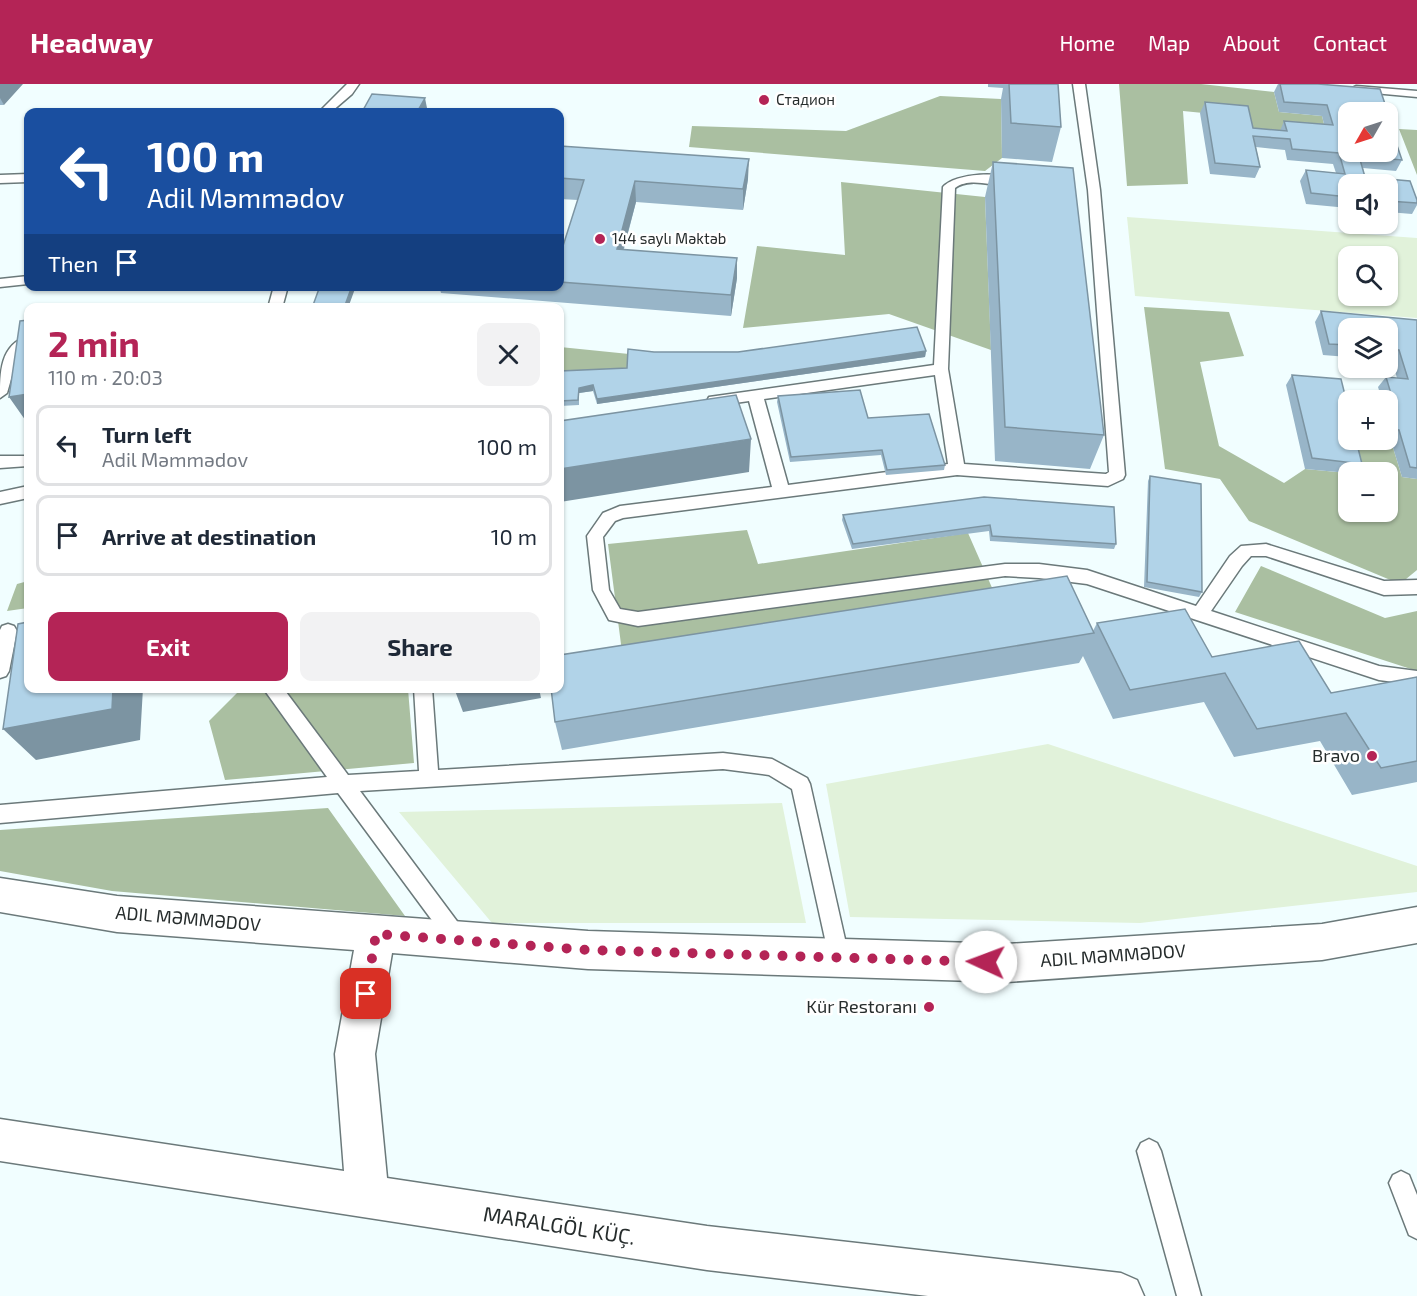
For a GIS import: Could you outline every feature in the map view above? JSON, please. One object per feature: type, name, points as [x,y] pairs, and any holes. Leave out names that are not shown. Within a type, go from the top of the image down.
[{"type":"street","name":"ADIL MƏMMƏDOV","points":[[0,895],[117,914],[588,950],[1007,963],[1322,942],[1417,925]]},
{"type":"street","points":[[367,1196],[355,1054],[376,934]]},
{"type":"street","name":"MARALGÖL KÜÇ.","points":[[0,1140],[707,1248],[1121,1296]]},
{"type":"lane","points":[[330,108],[348,92],[353,84]]},
{"type":"lane","points":[[1079,84],[1117,475],[1108,480],[957,469],[620,512],[609,518],[595,536],[602,590],[615,615],[638,619],[1005,570],[1039,571],[1087,577],[1201,612],[1379,673],[1417,678]]},
{"type":"lane","points":[[1347,88],[1417,94]]},
{"type":"lane","points":[[0,179],[24,178]]},
{"type":"lane","points":[[957,469],[941,369],[949,187],[955,181],[965,178],[1024,184]]},
{"type":"lane","points":[[0,283],[24,280]]},
{"type":"lane","points":[[0,393],[11,353],[24,343]]},
{"type":"lane","points":[[698,403],[941,369]]},
{"type":"lane","points":[[755,395],[782,493]]},
{"type":"lane","points":[[0,462],[24,461]]},
{"type":"lane","points":[[0,498],[24,493]]},
{"type":"lane","points":[[1201,612],[1236,561],[1247,550],[1266,550],[1384,588],[1417,587]]},
{"type":"lane","points":[[0,671],[4,631],[24,628]]},
{"type":"lane","points":[[276,693],[459,940]]},
{"type":"lane","points":[[423,693],[429,778]]},
{"type":"lane","points":[[0,814],[429,778],[723,762],[772,766],[800,784],[839,957]]},
{"type":"lane","points":[[1149,1151],[1189,1296]]},
{"type":"lane","points":[[1401,1183],[1417,1227]]},
{"type":"green space","points":[[1119,84],[1201,84],[1274,92],[1279,112],[1322,116],[1327,136],[1248,139],[1244,117],[1183,111],[1188,184],[1127,186]]},
{"type":"green space","points":[[940,96],[1001,99],[1002,158],[985,171],[689,147],[692,126],[846,131]]},
{"type":"green space","points":[[1399,129],[1417,130],[1417,175]]},
{"type":"green space","points":[[841,182],[985,197],[991,350],[889,314],[743,328],[757,246],[845,255]]},
{"type":"green space","points":[[1127,217],[1417,238],[1417,318],[1135,296]]},
{"type":"green space","points":[[1144,307],[1229,312],[1244,356],[1200,362],[1219,446],[1284,483],[1305,469],[1338,472],[1338,522],[1398,522],[1398,464],[1402,477],[1417,479],[1417,570],[1400,584],[1249,521],[1220,479],[1165,469]]},
{"type":"green space","points":[[564,347],[629,354],[628,373],[564,377]]},
{"type":"green space","points":[[1350,450],[1394,450],[1397,462],[1352,462]]},
{"type":"green space","points":[[747,530],[758,564],[968,533],[1004,615],[625,675],[608,544]]},
{"type":"green space","points":[[1261,566],[1385,618],[1417,611],[1417,671],[1235,612]]},
{"type":"green space","points":[[24,582],[24,609],[7,611],[17,584]]},
{"type":"green space","points":[[237,693],[408,693],[414,763],[225,780],[209,721]]},
{"type":"green space","points":[[1048,744],[1417,866],[1417,892],[1140,923],[850,917],[826,784]]},
{"type":"green space","points":[[782,803],[806,923],[492,923],[399,812]]},
{"type":"green space","points":[[328,808],[405,916],[112,891],[0,871],[0,830]]},
{"type":"building","points":[[1009,84],[1058,84],[1061,127],[1011,123]]},
{"type":"building","points":[[1280,84],[1318,84],[1380,89],[1384,102],[1338,102],[1338,153],[1292,149],[1290,139],[1253,136],[1260,167],[1215,163],[1205,102],[1248,106],[1253,128],[1287,131],[1284,121],[1333,125],[1327,105],[1284,102]]},
{"type":"building","points":[[372,94],[425,98],[419,108],[364,108]]},
{"type":"building","points":[[564,146],[749,159],[743,189],[635,181],[617,249],[737,258],[731,295],[564,282],[564,243],[584,180],[564,178]]},
{"type":"building","points":[[993,162],[1073,168],[1104,435],[1005,427]]},
{"type":"building","points":[[1342,162],[1361,162],[1364,174],[1345,174]]},
{"type":"building","points":[[1306,170],[1345,174],[1338,174],[1338,196],[1311,193]]},
{"type":"building","points":[[1398,180],[1410,181],[1417,203],[1398,202]]},
{"type":"building","points":[[318,291],[350,291],[346,303],[314,303]]},
{"type":"building","points":[[1321,311],[1396,318],[1338,318],[1338,344],[1329,344]]},
{"type":"building","points":[[1398,318],[1417,320],[1417,468],[1410,467],[1398,430],[1398,390],[1390,390],[1386,378],[1408,379],[1399,350]]},
{"type":"building","points":[[24,320],[24,395],[9,397],[20,321]]},
{"type":"building","points":[[917,327],[926,351],[597,399],[593,385],[579,388],[578,400],[564,401],[564,371],[627,368],[628,349],[654,352],[738,352]]},
{"type":"building","points":[[1292,375],[1341,379],[1344,390],[1338,390],[1338,450],[1358,450],[1362,462],[1312,458]]},
{"type":"building","points":[[860,390],[868,418],[929,414],[945,465],[887,470],[882,450],[791,457],[778,396]]},
{"type":"building","points":[[736,395],[751,439],[564,468],[564,420]]},
{"type":"building","points":[[1150,476],[1201,484],[1202,592],[1147,582]]},
{"type":"building","points":[[984,497],[1114,507],[1116,544],[992,536],[990,525],[853,544],[843,515]]},
{"type":"building","points":[[1067,576],[1094,633],[555,722],[552,693],[564,693],[564,654]]},
{"type":"building","points":[[1185,609],[1212,657],[1299,641],[1331,693],[1417,677],[1417,761],[1381,768],[1346,713],[1257,729],[1225,673],[1130,690],[1097,623]]},
{"type":"building","points":[[24,623],[24,693],[113,693],[112,709],[3,729],[18,624]]},
{"type":"place","name":"Стадион","points":[[764,100]]},
{"type":"place","name":"144 saylı Məktəb","points":[[600,239]]},
{"type":"place","name":"Bravo","points":[[1372,756]]},
{"type":"place","name":"Kür Restoranı","points":[[929,1007]]},
{"type":"route","points":[[366,994],[376,934],[588,950],[986,962]]}]
